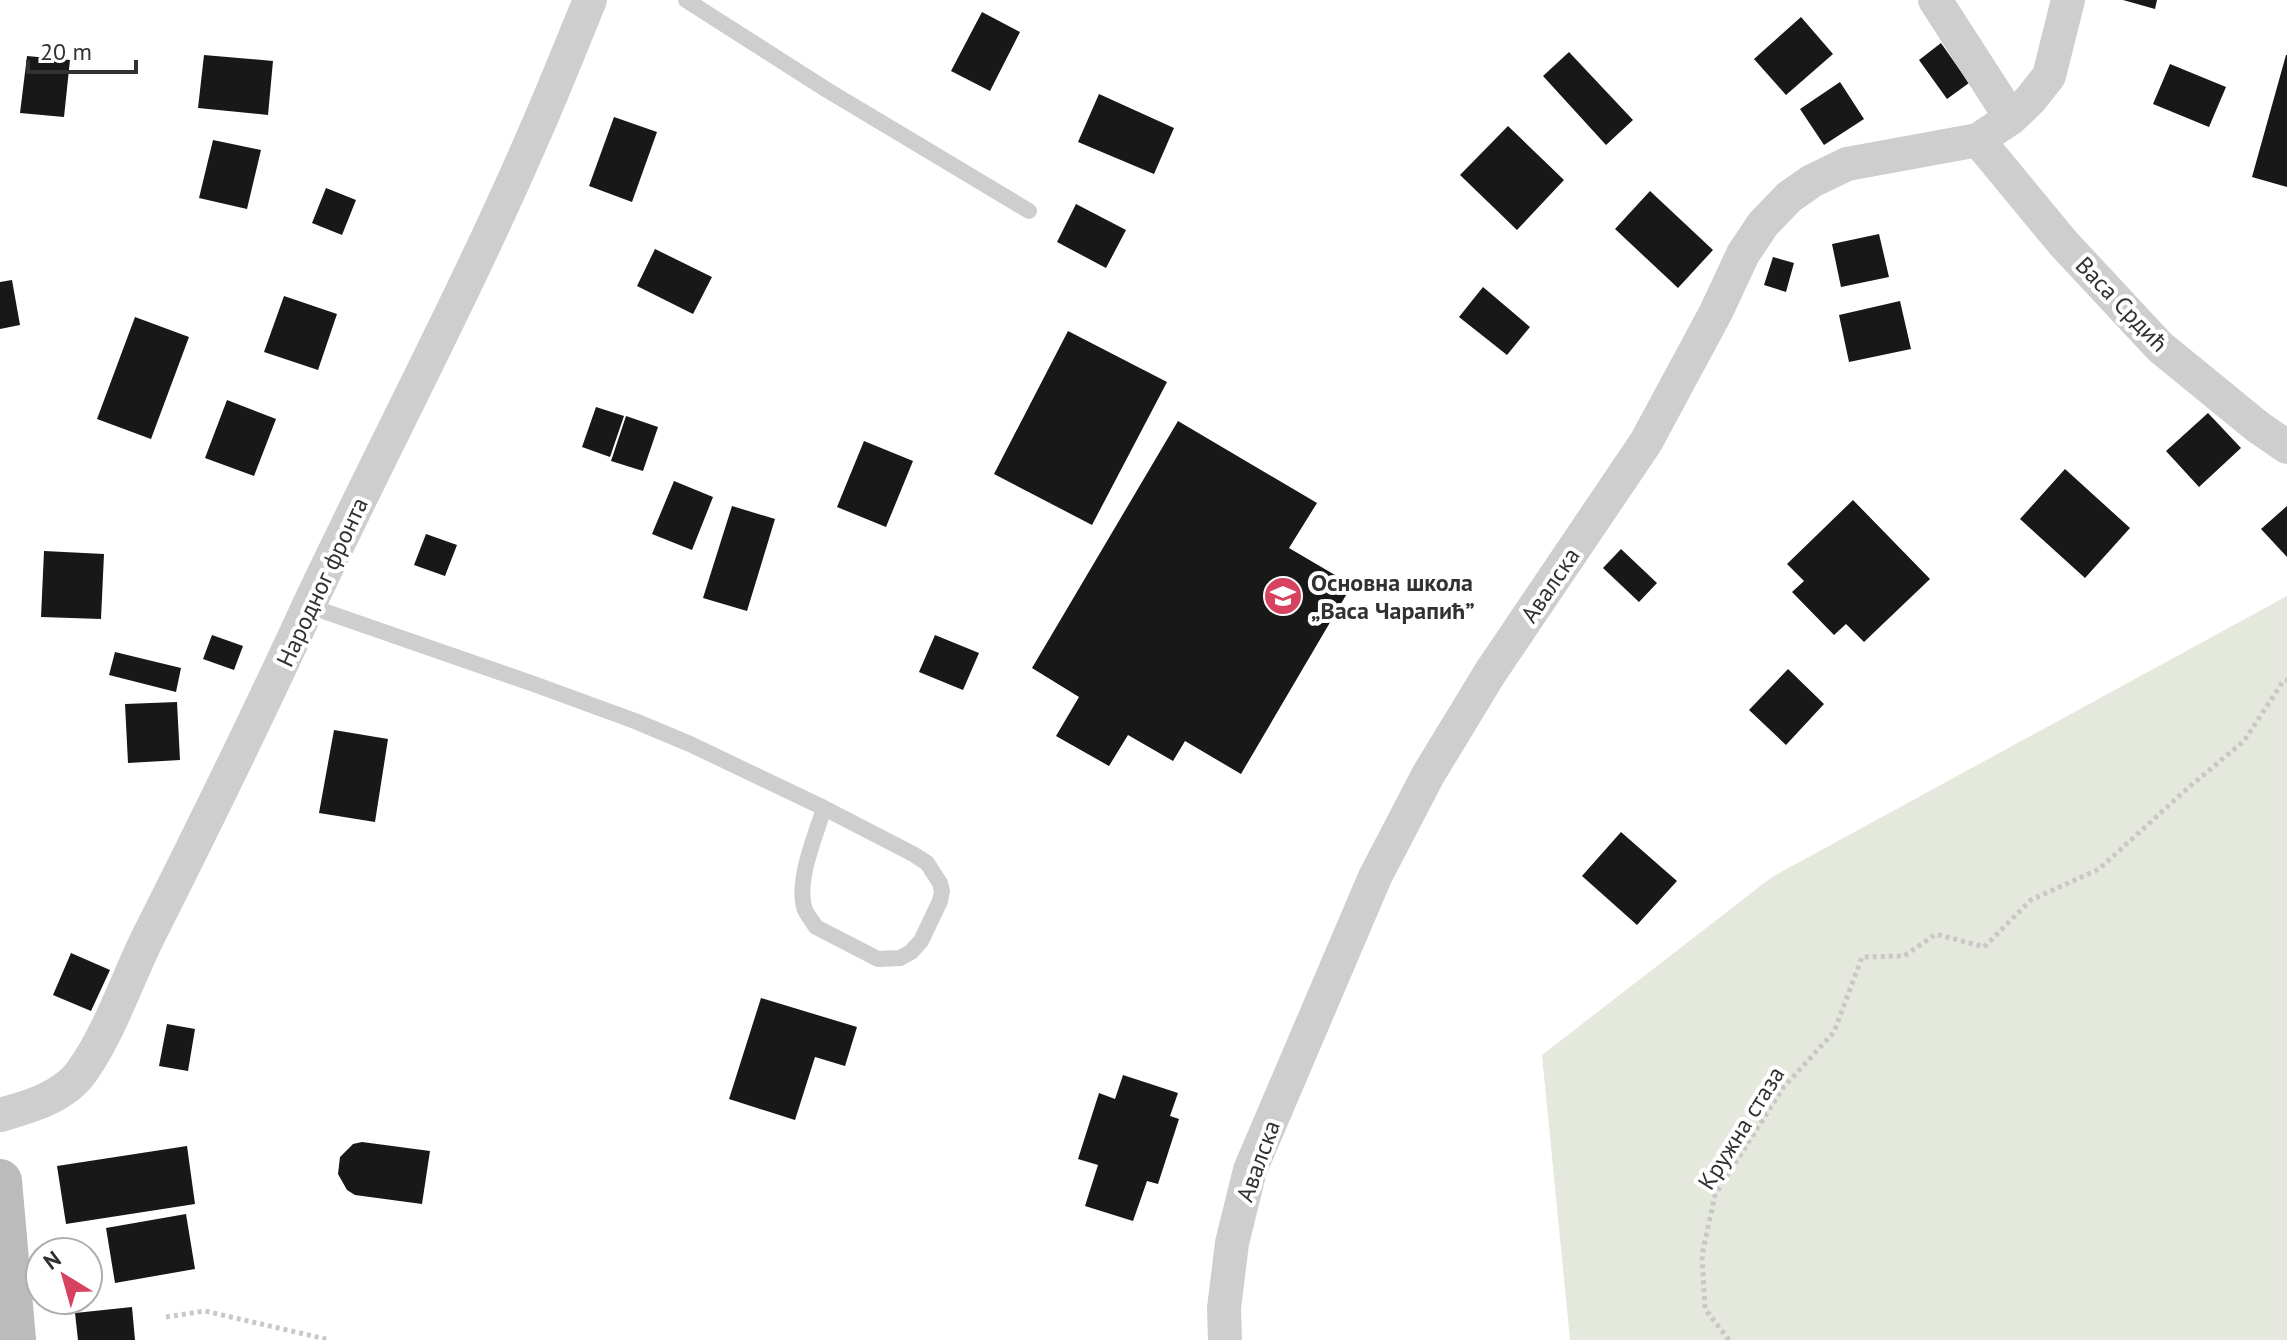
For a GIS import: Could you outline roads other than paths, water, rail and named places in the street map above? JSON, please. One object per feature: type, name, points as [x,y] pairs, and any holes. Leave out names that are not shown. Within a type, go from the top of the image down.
[{"type":"main road","points":[[0,1181],[14,1340]]},
{"type":"street","name":"Народног фронта","points":[[0,1115],[33,1106],[73,1082],[83,1070],[112,1017],[508,192],[590,0]]},
{"type":"street","points":[[1935,0],[2011,118]]},
{"type":"street","name":"Авалска","points":[[1225,1340],[1224,1308],[1232,1243],[1250,1170],[1375,877],[1428,775],[1490,673],[1646,442],[1716,312],[1743,254],[1763,224],[1789,197],[1812,181],[1847,164],[1978,140],[2011,118],[2049,76],[2068,0]]},
{"type":"street","name":"Васа Срдић","points":[[1978,140],[2064,244],[2160,347],[2287,447]]},
{"type":"lane","points":[[686,0],[827,90],[1029,211]]},
{"type":"lane","points":[[309,606],[635,721],[824,808],[913,854],[927,863],[942,891],[921,941],[911,952],[900,958],[878,959],[816,927],[809,917],[803,899],[803,882],[824,808]]},
{"type":"place","name":"Основна школа „Васа Чарапић”","points":[[1283,596]]}]
